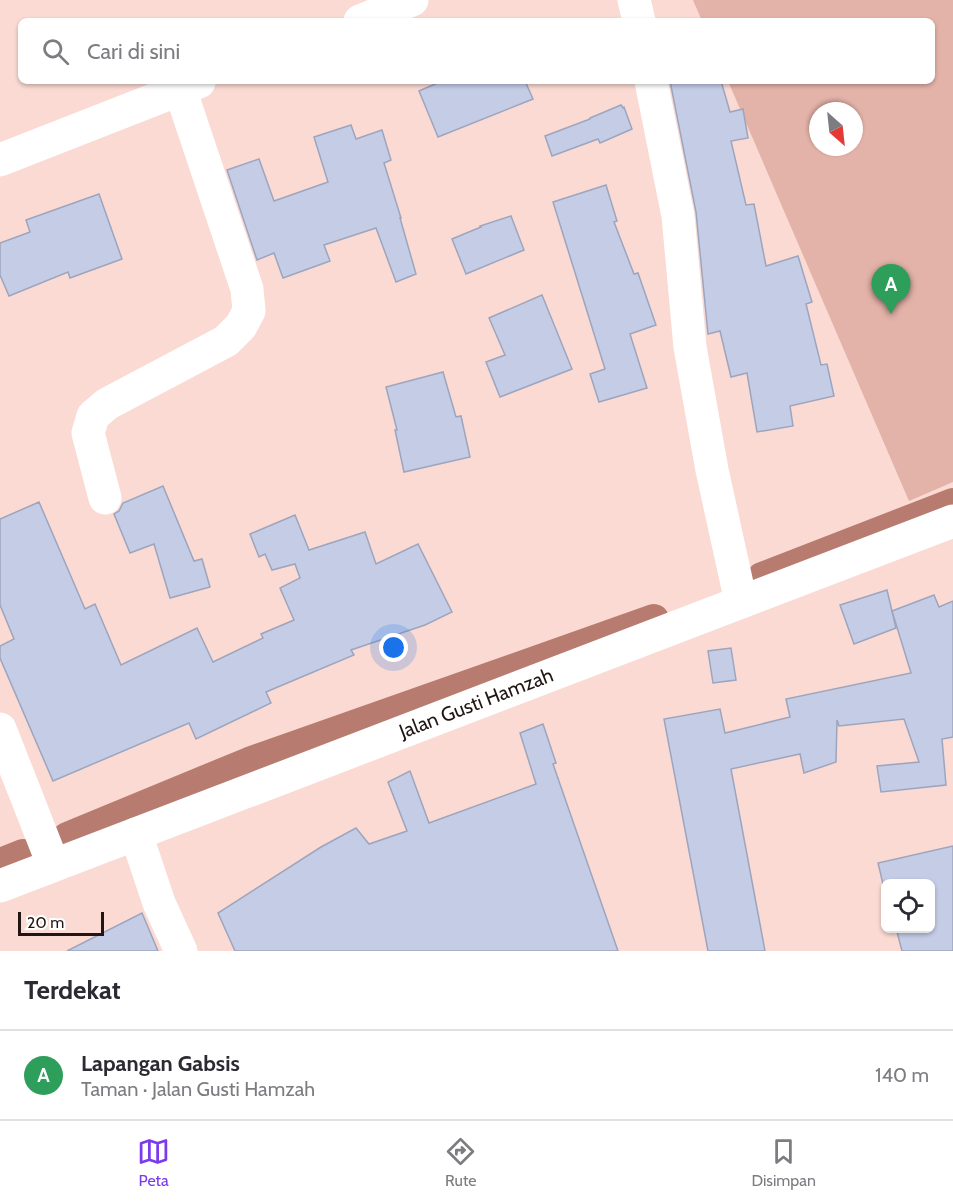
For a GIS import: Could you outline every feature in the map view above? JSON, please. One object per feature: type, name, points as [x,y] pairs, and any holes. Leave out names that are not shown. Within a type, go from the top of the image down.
[{"type":"street","points":[[351,0],[358,18]]},
{"type":"street","points":[[367,18],[412,0]]},
{"type":"street","points":[[634,0],[638,18]]},
{"type":"street","points":[[652,84],[678,216],[690,347],[712,470],[741,602]]},
{"type":"street","points":[[0,160],[190,85],[247,289],[249,311],[241,326],[226,341],[107,404],[93,416],[87,433],[105,498]]},
{"type":"street","name":"Jalan Gusti Hamzah","points":[[0,885],[953,521]]},
{"type":"street","points":[[0,729],[52,864]]},
{"type":"street","points":[[136,834],[159,903],[181,951]]},
{"type":"shaded area","points":[[693,0],[953,0],[953,482],[909,501],[729,84],[935,84],[935,18],[701,18]]},
{"type":"building","points":[[435,84],[526,84],[533,99],[438,137],[419,91]]},
{"type":"building","points":[[671,84],[722,84],[730,112],[743,109],[748,138],[731,141],[746,205],[754,204],[766,266],[798,256],[812,302],[806,304],[821,365],[827,364],[834,396],[790,406],[793,426],[757,432],[747,373],[731,377],[720,331],[708,334],[696,212]]},
{"type":"building","points":[[621,105],[624,107],[632,129],[600,143],[598,139],[552,156],[545,136]]},
{"type":"building","points":[[351,125],[356,139],[382,130],[391,160],[384,163],[416,274],[396,282],[376,228],[324,245],[330,261],[283,278],[274,253],[257,260],[227,170],[259,159],[274,201],[328,182],[314,137]]},
{"type":"building","points":[[606,185],[617,221],[614,222],[634,274],[638,273],[656,325],[630,334],[647,388],[599,402],[590,374],[605,369],[553,202]]},
{"type":"building","points":[[99,194],[122,259],[70,278],[68,272],[9,296],[0,275],[0,243],[30,232],[26,220]]},
{"type":"building","points":[[511,216],[524,250],[466,274],[452,239],[480,226]]},
{"type":"building","points":[[542,295],[572,369],[500,397],[486,362],[505,355],[489,318]]},
{"type":"building","points":[[443,372],[456,417],[461,416],[470,457],[404,472],[395,430],[397,430],[386,387]]},
{"type":"building","points":[[163,486],[194,561],[202,559],[210,587],[170,598],[154,544],[130,553],[114,514],[119,511],[123,503]]},
{"type":"building","points":[[39,502],[85,609],[95,604],[121,665],[197,628],[213,662],[263,638],[261,634],[294,620],[280,588],[300,578],[295,564],[272,570],[265,554],[259,557],[250,534],[295,515],[309,550],[365,532],[376,564],[418,544],[452,612],[425,625],[351,650],[354,655],[266,692],[271,703],[196,739],[189,723],[53,781],[0,658],[0,646],[14,639],[0,605],[0,519]]},
{"type":"building","points":[[887,590],[896,628],[854,644],[840,605]]},
{"type":"building","points":[[934,595],[939,607],[953,601],[953,737],[942,739],[946,785],[881,792],[877,766],[919,762],[904,719],[839,726],[837,720],[836,762],[804,773],[800,754],[731,769],[765,951],[708,951],[664,719],[720,709],[725,733],[790,717],[786,699],[911,673],[892,611]]},
{"type":"building","points":[[731,648],[736,680],[713,683],[708,651]]},
{"type":"building","points":[[543,724],[556,763],[553,764],[618,951],[235,951],[218,913],[321,847],[356,828],[369,844],[407,831],[388,782],[410,771],[429,823],[536,784],[520,733]]},
{"type":"building","points":[[953,846],[953,951],[902,951],[897,933],[935,933],[935,879],[882,879],[878,863]]},
{"type":"building","points":[[142,913],[158,951],[67,951]]},
{"type":"waterway","points":[[762,577],[953,503]]},
{"type":"waterway","points":[[67,837],[249,762],[654,619]]},
{"type":"waterway","points":[[0,863],[23,854]]},
{"type":"place","name":"Lapangan Gabsis","points":[[891,314]]}]
